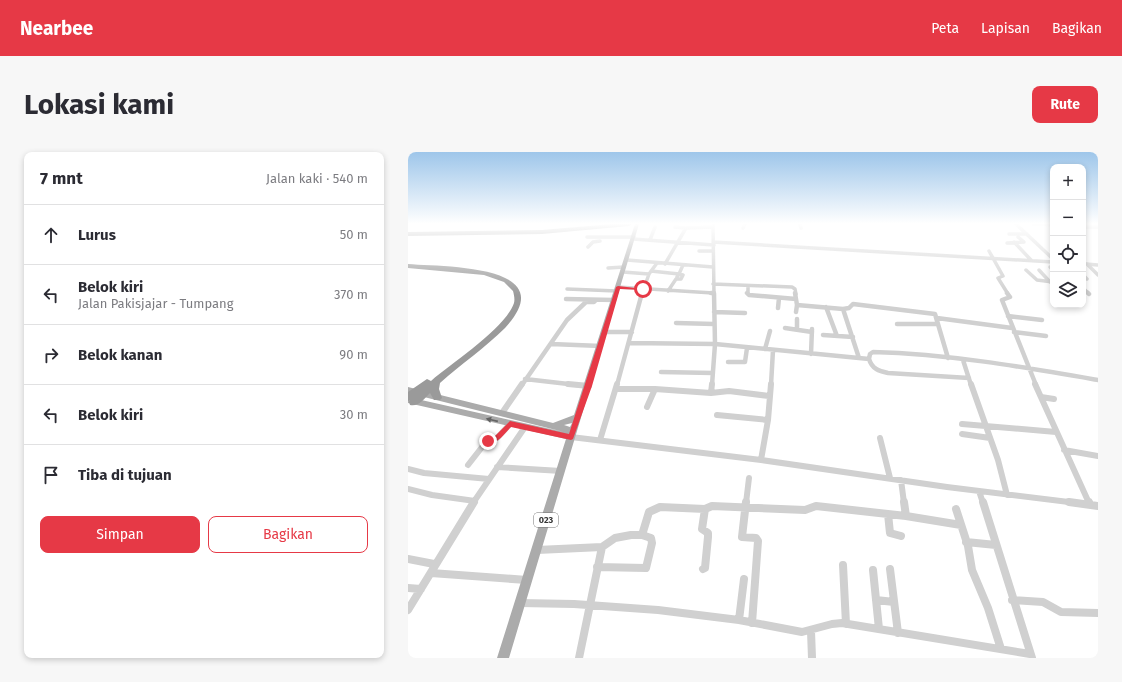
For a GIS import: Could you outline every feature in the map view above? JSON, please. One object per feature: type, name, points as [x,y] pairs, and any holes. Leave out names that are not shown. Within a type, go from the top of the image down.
[{"type":"highway","points":[[408,266],[465,271],[496,276],[513,285],[519,295],[517,308],[509,320],[412,395]]},
{"type":"highway","points":[[408,270],[490,278],[504,283],[510,288],[514,296],[514,302],[503,319],[432,381],[412,395]]},
{"type":"highway","points":[[432,381],[437,398]]},
{"type":"main road","name":"023","points":[[503,658],[630,248]]},
{"type":"main road","points":[[412,395],[437,398],[502,413],[553,427],[572,434]]},
{"type":"main road","points":[[412,395],[510,424],[572,434]]},
{"type":"main road","points":[[553,427],[578,417]]},
{"type":"street","points":[[665,264],[675,248]]},
{"type":"street","points":[[711,392],[715,344],[713,248]]},
{"type":"street","points":[[786,248],[1050,262]]},
{"type":"street","points":[[1019,248],[1031,260]]},
{"type":"street","points":[[1042,248],[1050,256]]},
{"type":"street","points":[[699,251],[713,251]]},
{"type":"street","points":[[989,251],[1003,276],[998,278],[1010,297],[1002,300],[1028,369],[1090,505]]},
{"type":"street","points":[[600,440],[616,389],[643,289],[650,273],[657,263]]},
{"type":"street","points":[[608,268],[657,263],[713,266]]},
{"type":"street","points":[[1086,264],[1098,265]]},
{"type":"street","points":[[679,274],[683,265]]},
{"type":"street","points":[[1086,265],[1098,275]]},
{"type":"street","points":[[625,267],[650,273],[683,274],[681,279],[676,279],[668,291]]},
{"type":"street","points":[[1026,270],[1037,280],[1050,283]]},
{"type":"street","points":[[1039,270],[1050,281]]},
{"type":"street","points":[[1042,285],[1050,283]]},
{"type":"street","points":[[713,284],[792,287],[795,289],[797,305],[796,312]]},
{"type":"street","points":[[748,286],[747,293],[749,295],[796,299]]},
{"type":"street","points":[[567,289],[643,289],[714,294]]},
{"type":"street","points":[[1086,291],[1089,294]]},
{"type":"street","points":[[778,308],[779,298]]},
{"type":"street","points":[[566,299],[614,300]]},
{"type":"street","points":[[502,413],[573,314],[586,302],[594,302],[596,300]]},
{"type":"street","points":[[797,305],[843,309],[849,308],[853,304],[868,307],[930,312],[935,314],[937,318],[948,358]]},
{"type":"street","points":[[826,307],[837,336]]},
{"type":"street","points":[[843,309],[854,337],[859,358]]},
{"type":"street","points":[[714,312],[745,314]]},
{"type":"street","points":[[1008,316],[1042,320]]},
{"type":"street","points":[[937,318],[1046,336]]},
{"type":"street","points":[[796,329],[797,319]]},
{"type":"street","points":[[676,323],[714,324]]},
{"type":"street","points":[[897,324],[938,324]]},
{"type":"street","points":[[785,328],[812,330],[811,354]]},
{"type":"street","points":[[765,349],[770,331]]},
{"type":"street","points":[[605,332],[632,332]]},
{"type":"street","points":[[823,335],[854,337]]},
{"type":"street","points":[[629,343],[715,344],[869,359]]},
{"type":"street","points":[[551,344],[601,346]]},
{"type":"street","points":[[728,362],[745,362],[747,348]]},
{"type":"street","points":[[761,460],[768,420],[773,350]]},
{"type":"street","points":[[969,378],[888,373],[878,371],[873,367],[869,359],[870,354],[873,352],[948,358],[1098,380]]},
{"type":"street","points":[[963,360],[990,438],[1007,495]]},
{"type":"street","points":[[661,372],[713,374]]},
{"type":"street","points":[[525,379],[588,386]]},
{"type":"street","points":[[616,389],[655,389],[711,392],[733,391],[769,396]]},
{"type":"street","points":[[647,407],[655,389]]},
{"type":"street","points":[[1041,397],[1054,399]]},
{"type":"street","points":[[716,415],[768,420]]},
{"type":"street","points":[[468,465],[486,442],[497,438],[510,424]]},
{"type":"street","points":[[962,424],[1056,432]]},
{"type":"street","points":[[408,610],[431,573],[434,564],[489,479],[525,427]]},
{"type":"street","points":[[572,434],[600,440],[761,460],[1007,495],[1098,506]]},
{"type":"street","points":[[962,434],[990,438]]},
{"type":"street","points":[[880,438],[890,478]]},
{"type":"street","points":[[1064,450],[1098,456]]},
{"type":"street","points":[[497,467],[561,471]]},
{"type":"street","points":[[408,469],[424,473],[489,479]]},
{"type":"street","points":[[749,478],[746,508],[743,515],[742,537],[756,538],[758,541],[752,623]]},
{"type":"street","points":[[901,480],[906,516]]},
{"type":"street","points":[[408,489],[448,498],[475,501]]},
{"type":"street","points":[[979,491],[1012,600],[1031,656]]},
{"type":"street","points":[[642,535],[649,512],[660,507],[705,509],[712,506],[805,510],[816,506],[906,516],[961,525]]},
{"type":"street","points":[[703,570],[705,568],[708,537],[708,534],[702,529],[705,509]]},
{"type":"street","points":[[956,509],[974,575],[988,608],[1001,649]]},
{"type":"street","points":[[888,514],[890,533],[900,536]]},
{"type":"street","points":[[536,550],[602,546],[615,538],[642,535],[649,536],[652,540],[646,568],[597,567]]},
{"type":"street","points":[[966,542],[996,545]]},
{"type":"street","points":[[579,658],[602,546]]},
{"type":"street","points":[[589,605],[602,546]]},
{"type":"street","points":[[408,559],[434,564]]},
{"type":"street","points":[[843,565],[846,624]]},
{"type":"street","points":[[890,569],[898,633]]},
{"type":"street","points":[[873,570],[879,629]]},
{"type":"street","points":[[431,573],[528,580]]},
{"type":"street","points":[[739,620],[744,579]]},
{"type":"street","points":[[408,588],[421,589]]},
{"type":"street","points":[[876,600],[894,602]]},
{"type":"street","points":[[1012,600],[1043,602],[1061,612],[1098,613]]},
{"type":"street","points":[[520,603],[589,605],[664,611],[739,620],[802,632],[811,631],[832,624],[846,624],[1001,649],[1031,656]]},
{"type":"street","points":[[811,631],[812,658]]},
{"type":"route","points":[[488,441],[497,438],[510,424],[571,437],[577,422],[618,287],[643,289]]}]
